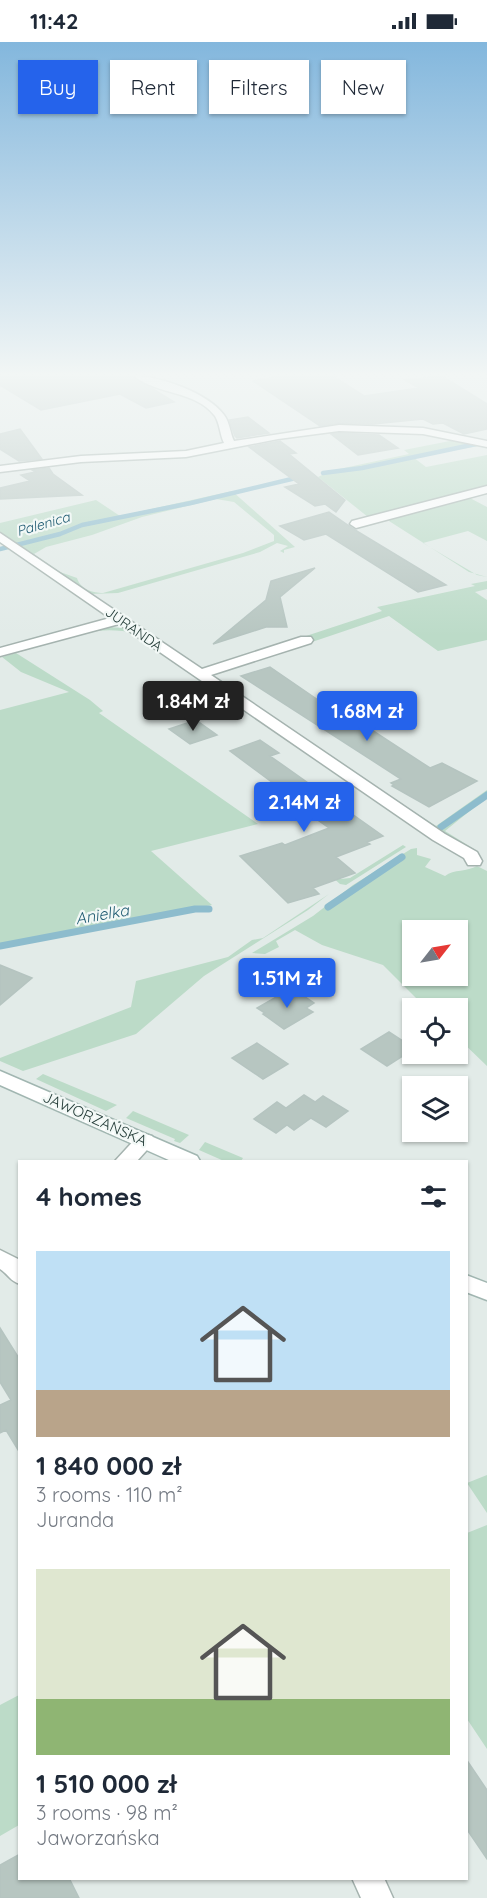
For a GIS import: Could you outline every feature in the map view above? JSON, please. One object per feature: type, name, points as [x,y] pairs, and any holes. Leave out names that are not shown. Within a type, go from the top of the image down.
[{"type":"street","points":[[0,469],[56,463]]},
{"type":"street","points":[[356,524],[487,489]]},
{"type":"street","name":"JURANDA","points":[[9,543],[439,837],[471,855],[474,861]]},
{"type":"street","points":[[0,652],[120,620]]},
{"type":"street","points":[[199,674],[306,640]]},
{"type":"street","name":"JAWORZAŃSKA","points":[[0,1077],[188,1160]]},
{"type":"street","points":[[126,1160],[145,1141]]},
{"type":"street","points":[[468,1284],[487,1292]]},
{"type":"street","points":[[368,1880],[378,1898]]},
{"type":"green space","points":[[369,463],[420,463],[426,467],[448,463],[487,463],[487,487],[368,517],[318,477],[330,471]]},
{"type":"green space","points":[[232,491],[295,547],[284,550],[284,553],[280,551],[288,546],[277,543],[260,552],[118,593],[89,594],[0,534],[0,523],[96,500],[120,516]],"holes":[[[216,499],[234,502],[274,535],[274,541],[243,553],[103,593],[87,590],[77,578],[60,572],[34,554],[46,547],[92,535],[142,517]]]},
{"type":"green space","points":[[468,497],[487,507],[487,541],[468,531],[423,543],[389,521],[390,518]]},
{"type":"green space","points":[[430,547],[475,574],[469,572]]},
{"type":"green space","points":[[487,581],[487,589],[475,592],[487,600],[487,640],[438,651],[389,616],[312,642],[303,637],[382,611],[377,607],[475,586],[471,584]]},
{"type":"green space","points":[[107,627],[124,628],[135,634],[122,631],[91,631]]},
{"type":"green space","points":[[91,631],[16,653],[59,638]]},
{"type":"green space","points":[[16,653],[90,700],[103,711],[99,713],[258,824],[151,851],[212,905],[0,944],[0,710],[69,692],[21,672],[2,657]]},
{"type":"green space","points":[[487,790],[487,797],[445,831],[474,849],[442,833],[396,800],[436,826]]},
{"type":"green space","points":[[403,845],[406,847],[346,885],[340,884],[320,866],[341,879],[350,878]]},
{"type":"green space","points":[[417,848],[417,855],[431,859],[425,867],[445,876],[477,866],[487,871],[487,1066],[468,1048],[468,998],[416,998],[404,986],[468,986],[468,920],[402,920],[402,984],[383,965],[322,945],[295,930],[276,941],[279,947],[265,954],[252,953],[313,916],[353,885],[411,849]]},
{"type":"green space","points":[[329,894],[308,910],[204,976],[136,1034],[23,1071],[0,1061],[0,1058],[131,1007],[136,981],[228,957],[252,940],[263,938]]},
{"type":"green space","points":[[43,1074],[117,1105],[106,1111],[36,1079]]},
{"type":"green space","points":[[133,1111],[189,1135],[180,1143],[174,1141],[175,1139],[126,1118]]},
{"type":"green space","points":[[205,1142],[243,1158],[242,1160],[222,1160],[199,1150]]},
{"type":"green space","points":[[487,1475],[487,1513],[468,1484]]},
{"type":"green space","points":[[487,1525],[487,1749],[468,1720],[468,1533]]},
{"type":"green space","points":[[18,1696],[18,1826],[0,1836],[0,1705]]},
{"type":"building","points":[[270,463],[299,463],[345,500],[336,512],[325,504],[315,506],[285,487],[299,484]]},
{"type":"building","points":[[49,468],[53,474],[82,495],[0,499],[0,488],[30,481],[21,475],[35,472],[32,470]]},
{"type":"building","points":[[329,512],[446,585],[418,592],[326,534],[304,540],[280,526]]},
{"type":"building","points":[[315,568],[280,597],[287,627],[266,627],[213,644],[266,600],[271,581]]},
{"type":"building","points":[[270,667],[356,726],[352,717],[430,768],[442,763],[477,781],[429,807],[392,786],[394,785],[391,783],[401,779],[241,676]]},
{"type":"building","points":[[196,720],[217,735],[190,744],[169,729]]},
{"type":"building","points":[[260,740],[279,753],[270,756],[383,836],[367,842],[370,844],[336,857],[355,873],[313,888],[319,894],[288,903],[240,856],[282,843],[285,845],[329,828],[272,788],[277,786],[230,751]]},
{"type":"building","points":[[0,965],[32,978],[0,1005]]},
{"type":"building","points":[[298,992],[314,1003],[306,1008],[313,1012],[284,1029],[257,1008],[283,993],[290,997]]},
{"type":"building","points":[[389,1032],[402,1040],[402,1056],[387,1066],[361,1049]]},
{"type":"building","points":[[257,1043],[288,1064],[263,1079],[232,1058]]},
{"type":"building","points":[[304,1095],[315,1102],[323,1096],[348,1111],[326,1127],[311,1118],[294,1130],[287,1125],[276,1133],[254,1119],[277,1102],[286,1108]]},
{"type":"building","points":[[0,1328],[18,1357],[18,1450],[6,1430],[0,1433],[0,1405],[11,1400],[0,1382]]},
{"type":"building","points":[[468,1762],[487,1790],[487,1859],[468,1831]]},
{"type":"building","points":[[18,1855],[18,1880],[70,1880],[79,1898],[0,1898],[0,1865]]},
{"type":"waterway","name":"Palenica","points":[[323,473],[388,463]]},
{"type":"waterway","name":"Palenica","points":[[0,549],[60,534],[82,525],[191,503],[300,477]]},
{"type":"waterway","name":"Anielka","points":[[441,827],[487,795]]},
{"type":"waterway","name":"Anielka","points":[[328,907],[402,857]]},
{"type":"waterway","name":"Anielka","points":[[0,946],[195,909],[209,909]]}]
